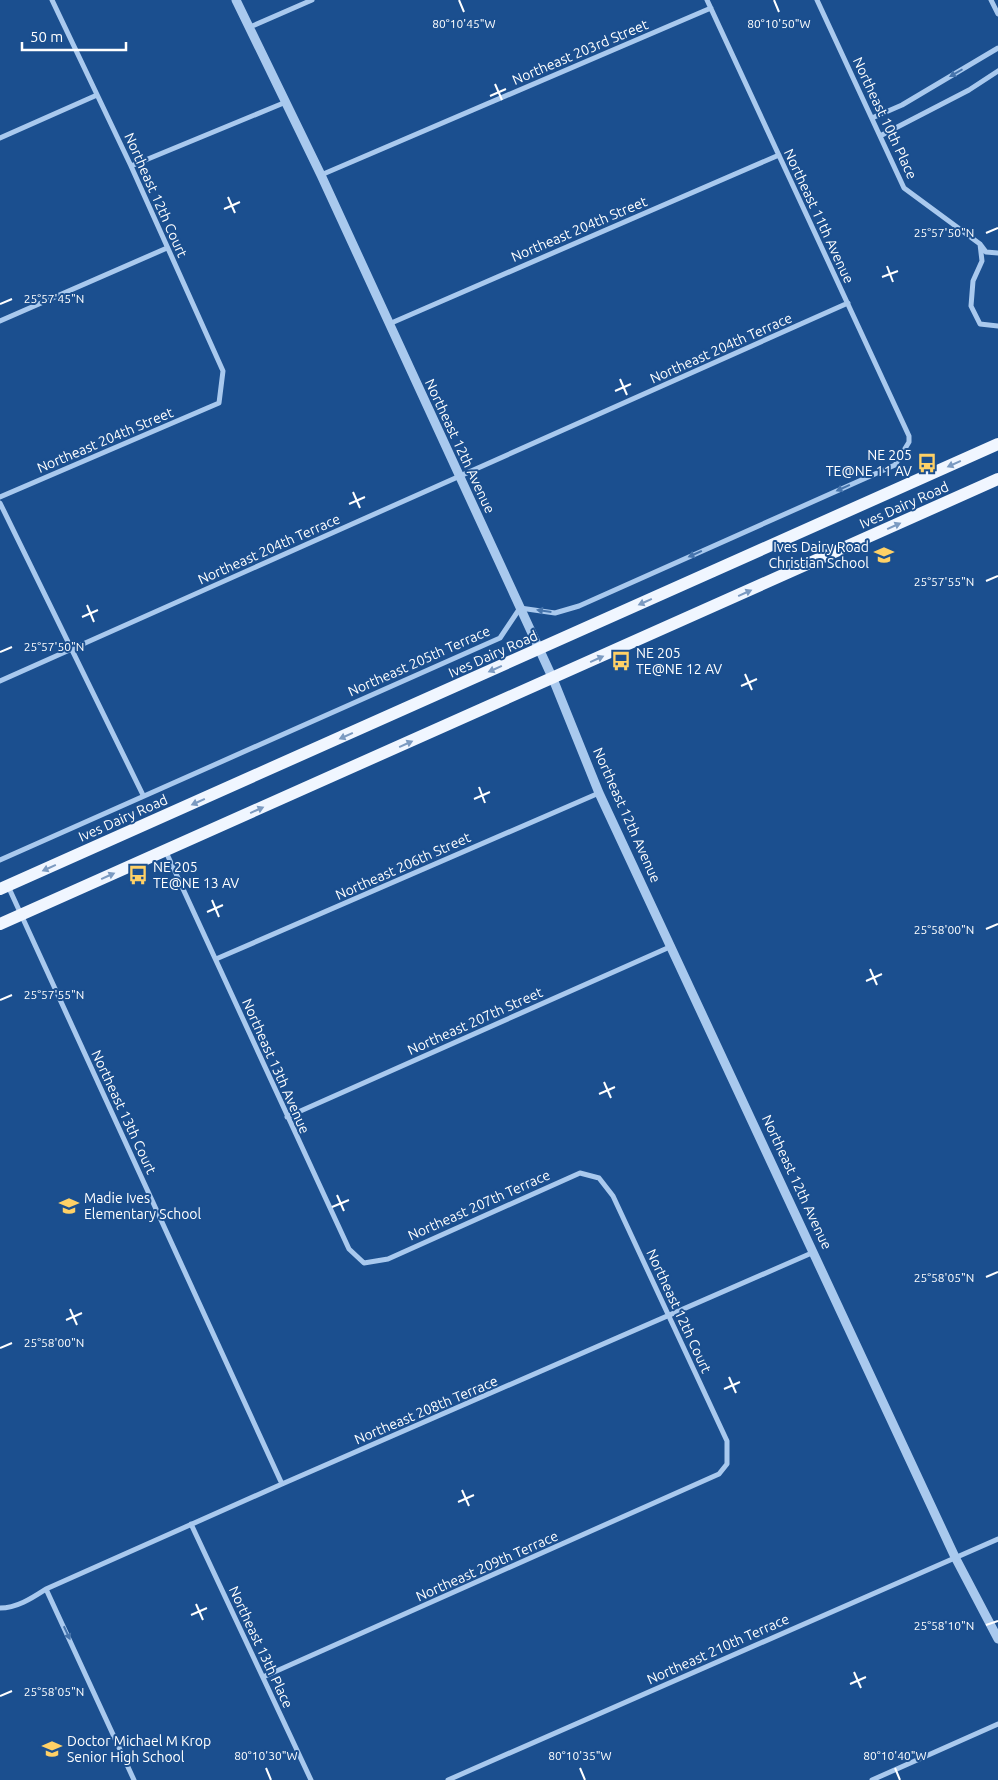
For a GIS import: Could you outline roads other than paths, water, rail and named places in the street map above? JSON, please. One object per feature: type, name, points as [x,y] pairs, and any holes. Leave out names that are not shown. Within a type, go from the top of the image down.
[{"type":"main road","name":"Ives Dairy Road","points":[[4,888],[998,444]]},
{"type":"main road","name":"Ives Dairy Road","points":[[0,924],[998,480]]},
{"type":"street","name":"Northeast 12th Court","points":[[52,0],[131,166],[223,371],[219,404]]},
{"type":"street","name":"Northeast 12th Avenue","points":[[236,0],[321,175],[460,476],[553,679],[599,792],[815,1252],[955,1557],[998,1639]]},
{"type":"street","points":[[250,27],[312,0]]},
{"type":"street","name":"Northeast 11th Avenue","points":[[520,608],[555,613],[579,606],[895,465],[909,442],[910,436],[707,0]]},
{"type":"street","name":"Northeast 10th Place","points":[[817,0],[904,188],[980,244],[986,252],[998,253]]},
{"type":"street","points":[[992,0],[998,14]]},
{"type":"street","name":"Northeast 203rd Street","points":[[321,175],[711,8]]},
{"type":"street","points":[[872,118],[902,105],[998,48]]},
{"type":"street","points":[[880,136],[969,90],[998,71]]},
{"type":"street","points":[[0,138],[97,95]]},
{"type":"street","points":[[131,166],[286,102]]},
{"type":"street","name":"Northeast 204th Street","points":[[389,324],[779,155]]},
{"type":"street","points":[[980,244],[982,261],[973,281],[971,306],[980,324],[998,326]]},
{"type":"street","points":[[0,321],[167,248]]},
{"type":"street","name":"Northeast 204th Terrace","points":[[0,681],[848,304]]},
{"type":"street","name":"Northeast 204th Street","points":[[0,497],[219,404]]},
{"type":"street","points":[[0,503],[143,795]]},
{"type":"street","name":"Northeast 205th Terrace","points":[[0,860],[500,638],[520,608]]},
{"type":"street","name":"Northeast 206th Street","points":[[216,959],[599,792]]},
{"type":"street","name":"Northeast 13th Avenue","points":[[165,850],[349,1249],[364,1263],[388,1259]]},
{"type":"street","name":"Northeast 13th Court","points":[[4,888],[22,915],[282,1484]]},
{"type":"street","name":"Northeast 207th Street","points":[[287,1117],[672,946]]},
{"type":"street","name":"Northeast 12th Court","points":[[580,1173],[599,1178],[614,1196],[727,1441],[727,1464],[719,1474]]},
{"type":"street","name":"Northeast 207th Terrace","points":[[388,1259],[580,1173]]},
{"type":"street","name":"Northeast 208th Terrace","points":[[0,1608],[8,1608],[31,1599],[46,1589],[191,1524],[815,1252]]},
{"type":"street","name":"Northeast 209th Terrace","points":[[262,1677],[719,1474]]},
{"type":"street","name":"Northeast 13th Place","points":[[191,1524],[311,1780]]},
{"type":"street","name":"Northeast 210th Terrace","points":[[448,1780],[998,1539]]},
{"type":"street","points":[[46,1589],[134,1780]]},
{"type":"street","points":[[872,1780],[998,1724]]},
{"type":"place","name":"NE 205 TE@NE 11 AV","points":[[927,463]]},
{"type":"place","name":"Ives Dairy Road Christian School","points":[[884,555]]},
{"type":"place","name":"NE 205 TE@NE 12 AV","points":[[621,661]]},
{"type":"place","name":"NE 205 TE@NE 13 AV","points":[[138,875]]},
{"type":"place","name":"Madie Ives Elementary School","points":[[69,1206]]},
{"type":"place","name":"Doctor Michael M Krop Senior High School","points":[[52,1749]]}]
